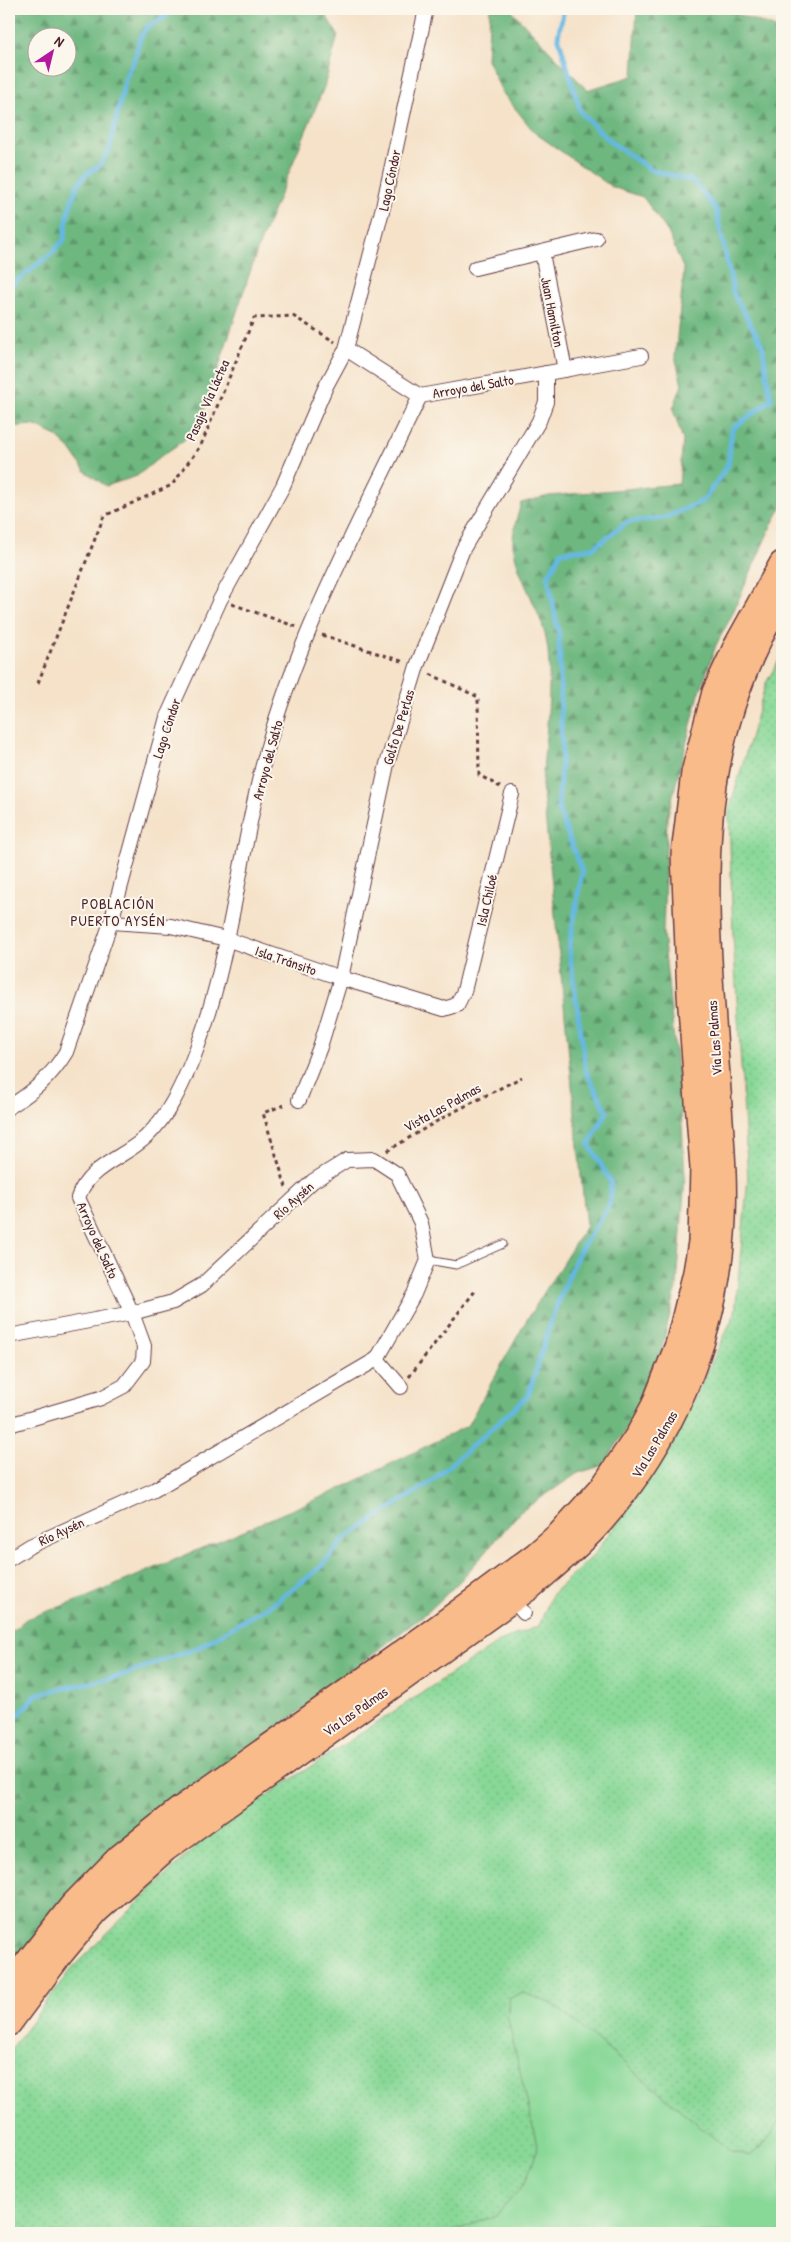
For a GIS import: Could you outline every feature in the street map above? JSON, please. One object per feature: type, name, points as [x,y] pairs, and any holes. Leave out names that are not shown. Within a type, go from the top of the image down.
[{"type":"highway","name":"Vía Las Palmas","points":[[9,1986],[73,1905],[120,1857],[178,1811],[424,1638],[536,1554],[560,1534],[593,1499],[622,1461],[639,1434],[668,1376],[678,1345],[696,1272],[701,1242],[704,1190],[690,994],[684,854],[694,773],[718,685],[737,644],[781,565]]},
{"type":"highway","name":"Vía Las Palmas","points":[[9,2023],[61,1953],[96,1910],[165,1849],[302,1749],[518,1607],[621,1497],[641,1470],[674,1413],[690,1377],[708,1324],[719,1265],[724,1182],[708,950],[706,871],[710,799],[716,763],[735,696],[762,633],[782,597]]},
{"type":"street","name":"Lago Cóndor","points":[[9,1107],[34,1092],[55,1070],[66,1052],[111,922],[167,717],[220,600],[283,486],[326,386],[346,349],[383,207],[426,9]]},
{"type":"street","points":[[475,268],[596,239]]},
{"type":"street","name":"Juan Hamilton","points":[[542,253],[565,370]]},
{"type":"street","points":[[346,349],[420,396]]},
{"type":"street","name":"Arroyo del Salto","points":[[132,1313],[78,1198],[88,1179],[146,1138],[165,1114],[181,1088],[197,1045],[226,940],[265,756],[308,630],[420,396],[641,356]]},
{"type":"street","name":"Golfo De Perlas","points":[[299,1100],[320,1047],[341,978],[387,764],[417,666],[463,549],[539,421],[546,402],[546,374]]},
{"type":"street","name":"Isla Chiloé","points":[[457,1005],[464,991],[512,794]]},
{"type":"street","name":"Isla Tránsito","points":[[111,922],[171,926],[226,940],[341,978],[444,1009],[457,1005]]},
{"type":"street","points":[[374,1159],[397,1174],[421,1222],[428,1260]]},
{"type":"street","name":"Río Aysén","points":[[9,1336],[132,1313],[173,1302],[202,1284],[313,1181],[347,1160],[374,1159]]},
{"type":"street","name":"Río Aysén","points":[[9,1559],[30,1546],[154,1490],[377,1358],[414,1294],[428,1260]]},
{"type":"street","points":[[9,1425],[101,1398],[124,1386],[144,1361],[144,1346],[132,1313]]},
{"type":"street","points":[[377,1358],[401,1387]]},
{"type":"lane","points":[[428,1260],[456,1265],[503,1244]]},
{"type":"path","name":"Pasaje Vía Láctea","points":[[38,683],[104,516],[172,485],[201,445],[254,318],[293,316],[346,349]]},
{"type":"path","points":[[417,666],[443,682],[478,697],[479,775],[512,794]]},
{"type":"path","name":"Vista Las Palmas","points":[[374,1159],[444,1117],[522,1077]]},
{"type":"path","points":[[291,1201],[263,1112],[299,1100]]},
{"type":"path","points":[[401,1387],[475,1291]]},
{"type":"green space","points":[[9,9],[327,9],[325,14],[338,35],[324,87],[258,248],[201,420],[183,441],[137,476],[106,486],[85,471],[70,449],[55,435],[33,425],[9,427]]},
{"type":"green space","points":[[490,9],[510,9],[587,90],[633,76],[637,9],[723,9],[782,30],[782,506],[716,645],[699,694],[667,818],[663,933],[681,1108],[685,1177],[677,1285],[658,1365],[642,1404],[604,1465],[578,1473],[520,1512],[461,1580],[430,1610],[243,1755],[9,1969],[9,1634],[26,1619],[85,1598],[338,1490],[467,1426],[525,1323],[586,1226],[542,784],[549,700],[548,650],[542,623],[516,559],[513,535],[521,503],[549,496],[679,484],[683,440],[673,409],[682,385],[675,356],[684,270],[668,232],[643,197],[612,187],[535,133],[502,92],[487,59]]},
{"type":"green space","points":[[782,655],[782,2233],[9,2233],[9,2052],[71,1969],[207,1835],[502,1640],[539,1626],[552,1594],[593,1556],[671,1448],[735,1313],[748,1178],[733,935],[729,811],[766,683]]},
{"type":"green space","points":[[524,1993],[554,2005],[730,2151],[751,2156],[770,2137],[782,2117],[782,2233],[448,2233],[496,2216],[525,2183],[538,2149],[507,2015],[510,1998]]},
{"type":"waterway","points":[[9,287],[52,253],[64,240],[68,213],[77,186],[84,176],[100,165],[109,151],[126,76],[135,58],[140,38],[148,26],[165,17],[172,9]]},
{"type":"waterway","points":[[9,1725],[37,1694],[120,1676],[197,1648],[271,1605],[319,1569],[345,1538],[431,1482],[528,1396],[554,1312],[578,1254],[610,1204],[611,1182],[589,1144],[607,1112],[586,1071],[569,948],[582,872],[558,808],[562,754],[559,635],[548,577],[561,552],[593,548],[627,522],[665,518],[704,500],[728,465],[732,429],[771,400],[762,344],[734,295],[716,209],[693,181],[651,170],[612,143],[581,113],[558,36],[564,9]]},
{"type":"district","name":"POBLACIÓN PUERTO AYSÉN","points":[[118,912]]}]
